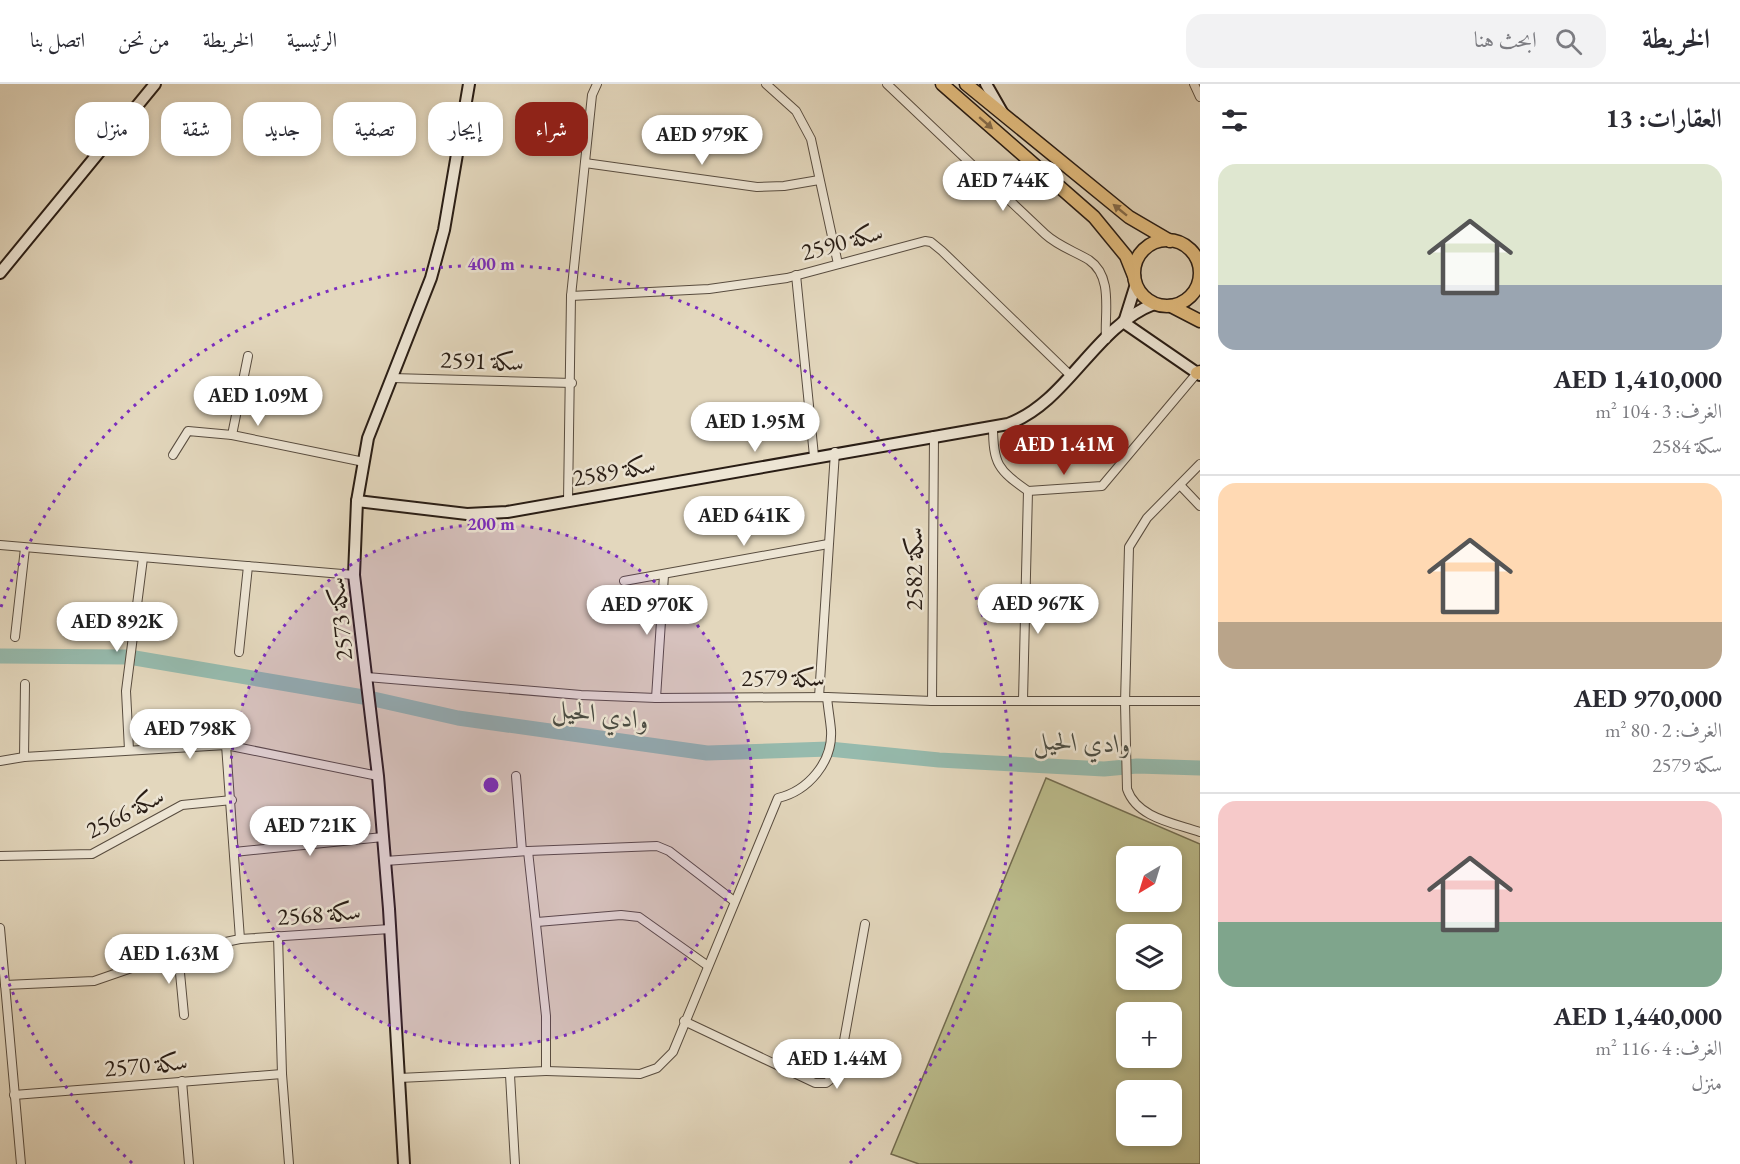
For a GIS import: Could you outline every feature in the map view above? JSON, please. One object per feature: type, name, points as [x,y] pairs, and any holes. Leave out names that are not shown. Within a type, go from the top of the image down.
[{"type":"main road","points":[[942,84],[1094,217],[1126,256],[1140,292],[1154,304],[1171,306],[1200,321]]},
{"type":"main road","points":[[966,84],[1007,120],[1129,217],[1170,241],[1187,248],[1198,263],[1200,273],[1195,291],[1188,299],[1171,306]]},
{"type":"main road","points":[[1135,280],[1135,264],[1142,253],[1158,242],[1170,241]]},
{"type":"street","points":[[0,273],[155,84]]},
{"type":"street","name":"سكة 2573","points":[[404,1164],[378,776],[354,575],[357,501],[368,438],[431,278],[444,230],[469,84]]},
{"type":"street","points":[[568,501],[572,383],[571,296],[592,95],[597,84]]},
{"type":"street","points":[[766,84],[796,111],[811,139],[838,264]]},
{"type":"street","points":[[887,84],[1045,234],[1061,247],[1091,262],[1100,270],[1106,294],[1106,339]]},
{"type":"street","points":[[986,84],[1007,120]]},
{"type":"street","points":[[1194,84],[1200,97]]},
{"type":"street","points":[[585,163],[757,187],[784,186],[819,180]]},
{"type":"street","name":"سكة 2590","points":[[571,296],[709,289],[796,275],[918,242],[931,242],[1070,375]]},
{"type":"street","points":[[796,275],[814,456]]},
{"type":"street","name":"سكة 2589","points":[[1123,322],[1130,308],[1135,280]]},
{"type":"street","name":"سكة 2589","points":[[357,501],[467,514],[507,512],[1022,419],[1045,401],[1123,322],[1154,304]]},
{"type":"street","points":[[993,426],[997,464],[1004,474],[1028,491],[1102,486],[1199,373],[1123,322]]},
{"type":"street","points":[[232,435],[248,356]]},
{"type":"street","name":"سكة 2591","points":[[392,378],[572,383]]},
{"type":"street","points":[[172,455],[188,431],[232,435],[364,462]]},
{"type":"street","name":"سكة 2582","points":[[932,701],[934,436]]},
{"type":"street","points":[[399,1078],[510,1075],[546,1071],[639,1074],[657,1068],[673,1052],[778,798],[802,789],[824,762],[829,749],[831,730],[823,697],[828,544],[835,453]]},
{"type":"street","points":[[1200,464],[1147,518],[1129,547],[1125,703],[1127,789],[1131,800],[1147,813],[1200,832]]},
{"type":"street","points":[[1180,485],[1200,506]]},
{"type":"street","points":[[1023,700],[1028,491]]},
{"type":"street","points":[[624,581],[828,544]]},
{"type":"street","points":[[0,545],[354,575]]},
{"type":"street","points":[[15,637],[25,548]]},
{"type":"street","points":[[129,750],[126,691],[143,558]]},
{"type":"street","points":[[239,652],[248,566]]},
{"type":"street","points":[[656,698],[664,575]]},
{"type":"street","name":"سكة 2579","points":[[367,677],[581,695],[656,698],[823,697],[932,701],[1023,700],[1125,703],[1200,701]]},
{"type":"street","points":[[24,757],[25,684]]},
{"type":"street","points":[[226,745],[232,800],[240,939]]},
{"type":"street","points":[[0,761],[24,757],[226,745],[378,776]]},
{"type":"street","points":[[516,776],[537,922],[546,1016],[546,1071]]},
{"type":"street","name":"سكة 2566","points":[[0,856],[92,854],[182,806],[232,800]]},
{"type":"street","points":[[234,852],[383,837]]},
{"type":"street","points":[[385,861],[525,851],[657,846],[669,851],[734,902]]},
{"type":"street","points":[[537,922],[621,915],[639,917],[708,966]]},
{"type":"street","points":[[684,1022],[815,1083],[826,1083],[838,1074],[865,924]]},
{"type":"street","points":[[0,928],[5,985],[4,1030],[21,1164]]},
{"type":"street","name":"سكة 2568","points":[[5,985],[94,981],[178,952],[240,939],[390,929]]},
{"type":"street","points":[[278,936],[282,1074],[289,1164]]},
{"type":"street","points":[[178,952],[184,1015]]},
{"type":"street","name":"سكة 2570","points":[[14,1095],[282,1074]]},
{"type":"street","points":[[510,1075],[515,1164]]},
{"type":"street","points":[[182,1081],[189,1164]]},
{"type":"green space","points":[[1046,778],[1200,844],[1200,1164],[919,1164],[891,1154]]},
{"type":"waterway","name":"وادي الحيل","points":[[0,656],[129,657],[369,698],[458,718],[707,753],[829,749],[939,760],[1104,769],[1137,766],[1200,768]]}]
